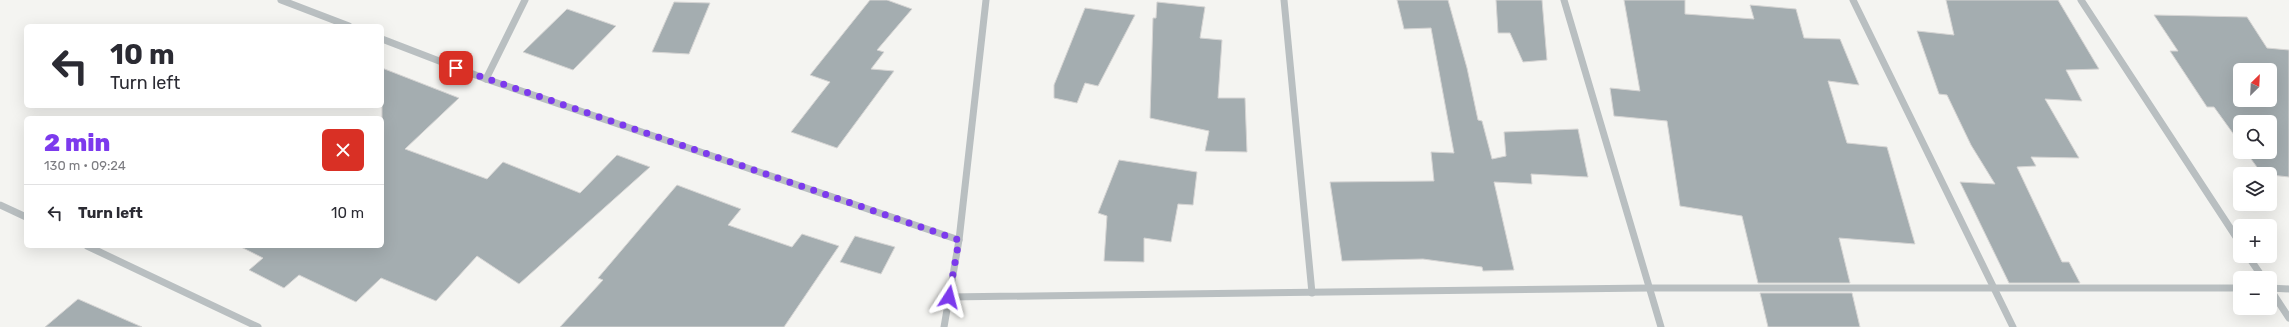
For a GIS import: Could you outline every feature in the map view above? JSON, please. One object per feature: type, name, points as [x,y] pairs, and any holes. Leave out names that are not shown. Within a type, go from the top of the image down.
[{"type":"street","points":[[281,0],[344,24]]},
{"type":"street","points":[[486,79],[525,0]]},
{"type":"street","points":[[944,327],[959,240],[986,0]]},
{"type":"street","points":[[1284,0],[1312,293]]},
{"type":"street","points":[[1564,0],[1660,327]]},
{"type":"street","points":[[1852,0],[2013,327]]},
{"type":"street","points":[[2081,0],[2233,232]]},
{"type":"street","points":[[384,40],[486,79],[959,240]]},
{"type":"street","points":[[0,205],[24,216]]},
{"type":"street","points":[[91,248],[258,327]]},
{"type":"street","points":[[949,297],[1649,288],[2233,288]]},
{"type":"street","points":[[2277,289],[2289,289]]},
{"type":"street","points":[[2277,300],[2289,318]]},
{"type":"building","points":[[870,0],[887,0],[912,9],[877,50],[884,52],[871,69],[894,71],[837,148],[791,132],[830,82],[810,75]]},
{"type":"building","points":[[1397,0],[1448,0],[1467,68],[1478,120],[1482,121],[1492,159],[1506,156],[1504,132],[1578,129],[1588,177],[1531,174],[1532,184],[1494,182],[1514,270],[1483,271],[1482,267],[1423,259],[1342,261],[1330,182],[1434,181],[1431,152],[1454,153],[1431,28],[1404,29]]},
{"type":"building","points":[[1496,0],[1542,0],[1547,60],[1523,62],[1510,33],[1498,33]]},
{"type":"building","points":[[1624,0],[1685,0],[1685,14],[1754,19],[1750,5],[1796,9],[1804,38],[1840,39],[1859,85],[1828,81],[1847,143],[1887,147],[1915,244],[1839,238],[1850,283],[1758,283],[1742,216],[1680,206],[1667,121],[1614,116],[1610,88],[1640,91]]},
{"type":"building","points":[[1946,0],[2058,0],[2099,69],[2066,70],[2082,101],[2045,99],[2079,158],[2031,157],[2036,166],[2017,167],[2062,262],[2069,262],[2080,283],[2009,283],[1960,182],[1995,184],[1971,145],[1947,95],[1939,94],[1917,31],[1954,35]]},
{"type":"building","points":[[674,2],[710,3],[689,54],[652,52]]},
{"type":"building","points":[[1157,2],[1205,7],[1200,38],[1222,40],[1218,98],[1245,98],[1247,152],[1205,151],[1209,131],[1150,118],[1153,18],[1156,18]]},
{"type":"building","points":[[1085,8],[1135,15],[1098,86],[1085,83],[1077,103],[1054,98],[1054,85]]},
{"type":"building","points":[[567,9],[616,26],[573,70],[523,52]]},
{"type":"building","points":[[2154,15],[2247,17],[2267,48],[2289,50],[2289,177],[2277,176],[2277,167],[2257,167],[2251,159],[2277,159],[2277,115],[2233,115],[2233,133],[2214,107],[2207,107],[2170,51],[2178,51]]},
{"type":"building","points":[[384,69],[459,98],[405,149],[487,179],[503,162],[580,193],[617,155],[650,167],[519,284],[477,256],[436,301],[381,278],[356,302],[299,275],[284,288],[249,270],[263,258],[243,248],[384,248],[384,116],[382,116],[382,108],[384,108]]},
{"type":"building","points":[[1119,160],[1197,172],[1193,205],[1178,204],[1171,242],[1144,238],[1144,262],[1104,261],[1107,216],[1098,213]]},
{"type":"building","points":[[677,185],[741,209],[728,225],[792,247],[802,234],[839,246],[784,327],[560,327],[603,280],[598,278]]},
{"type":"building","points":[[855,236],[895,247],[881,274],[840,262]]},
{"type":"building","points":[[1760,293],[1852,293],[1860,327],[1768,327]]},
{"type":"building","points":[[78,299],[142,327],[45,327]]},
{"type":"route","points":[[456,68],[959,240],[949,297]]}]
